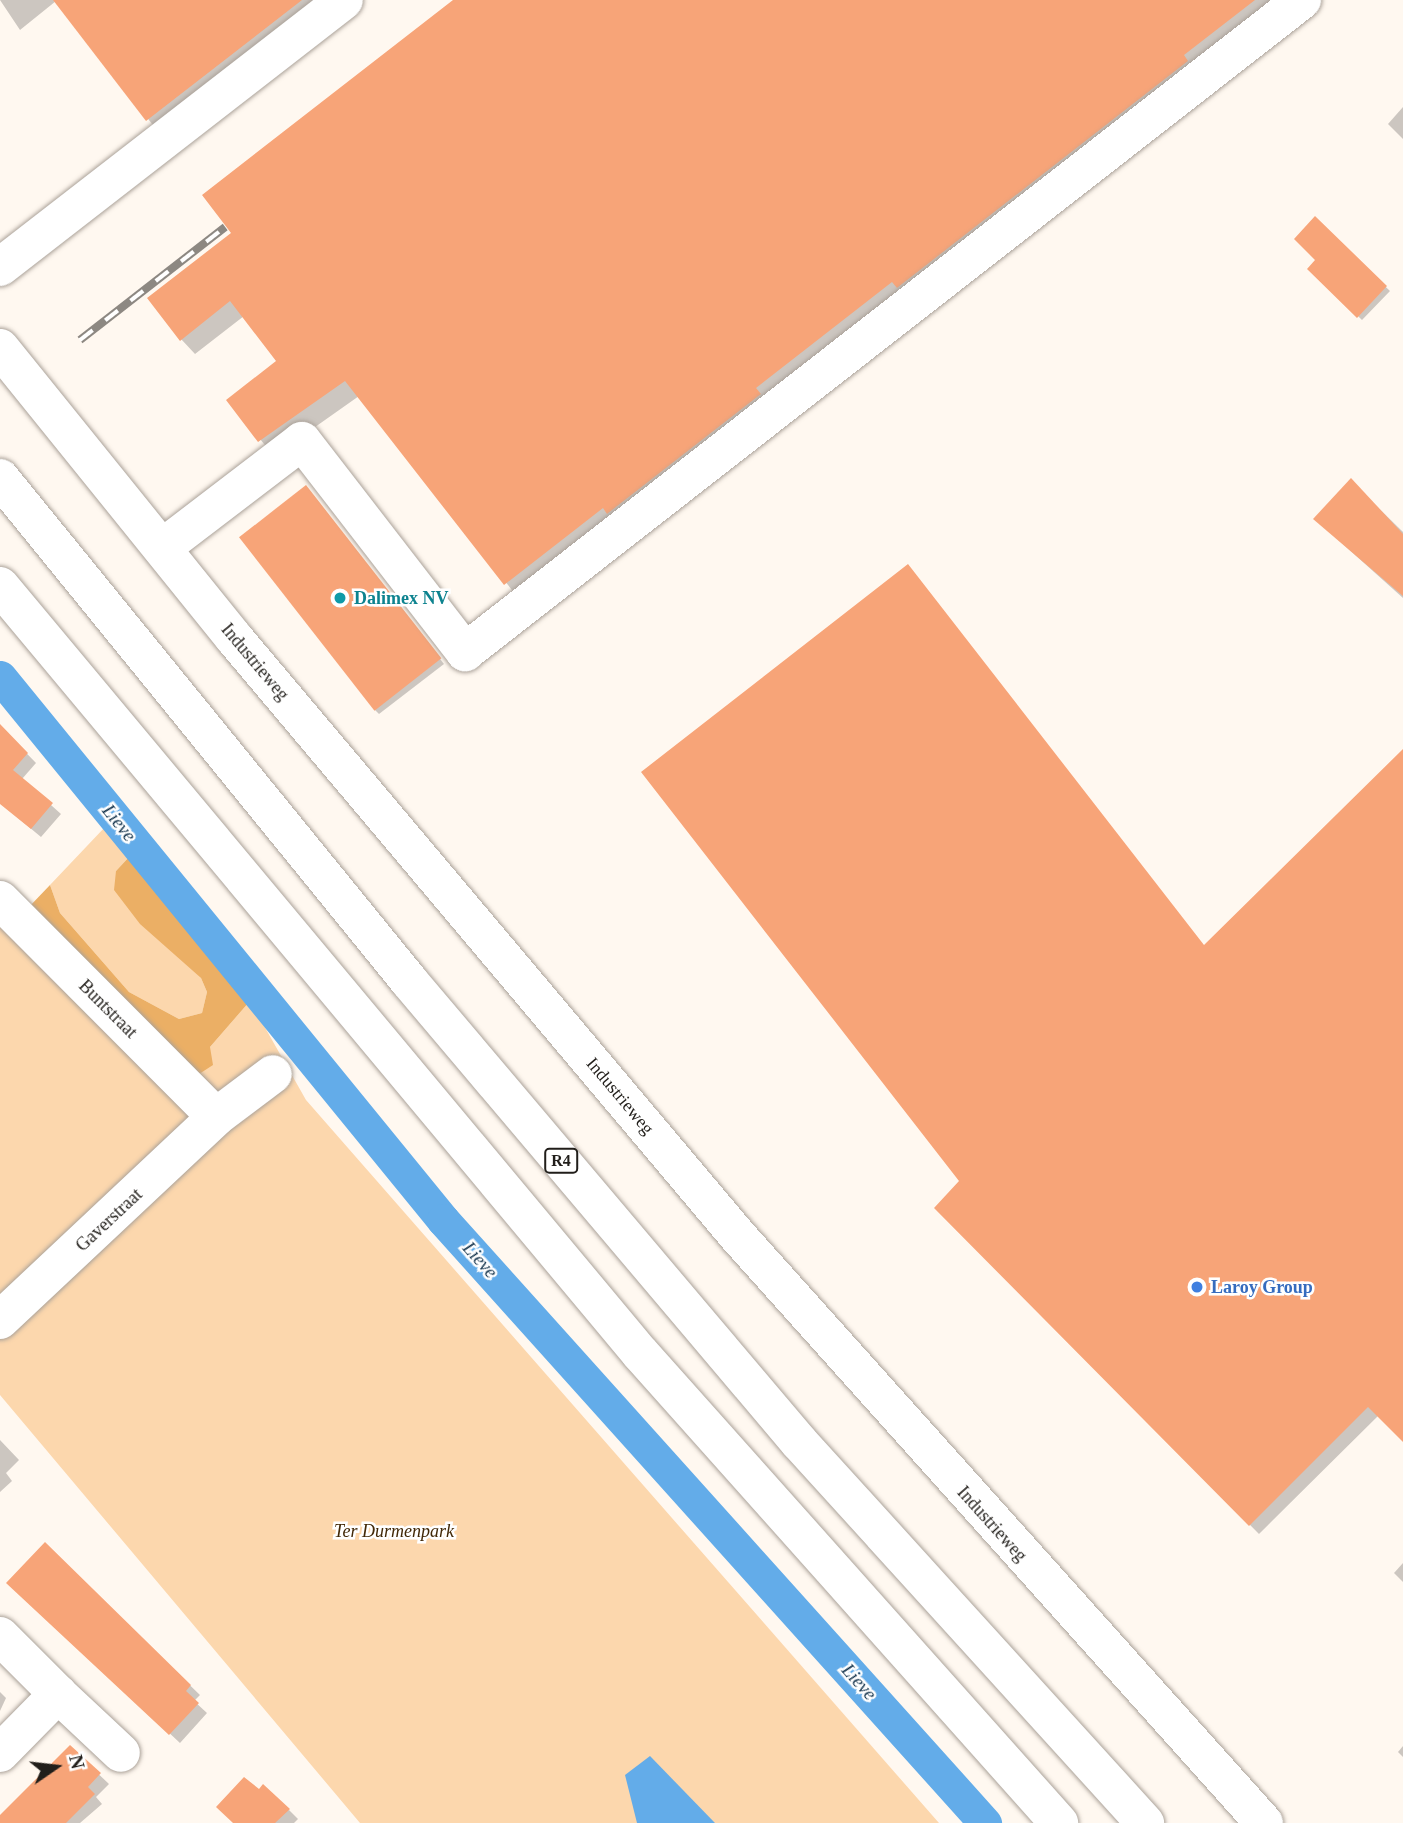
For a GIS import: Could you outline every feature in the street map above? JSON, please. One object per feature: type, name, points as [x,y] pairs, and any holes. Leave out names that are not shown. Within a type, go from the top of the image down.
[{"type":"main road","points":[[0,267],[344,0]]},
{"type":"main road","points":[[162,548],[302,441],[466,652],[1302,0]]},
{"type":"main road","name":"Industrieweg","points":[[0,348],[162,548],[736,1234],[1264,1823]]},
{"type":"main road","name":"R4","points":[[0,478],[409,981],[799,1442],[1145,1823]]},
{"type":"main road","points":[[0,586],[631,1342],[1059,1823]]},
{"type":"main road","name":"Buntstraat","points":[[0,900],[216,1118]]},
{"type":"main road","name":"Gaverstraat","points":[[0,1320],[216,1118],[274,1074]]},
{"type":"main road","points":[[0,1636],[121,1754]]},
{"type":"main road","points":[[0,1753],[58,1694]]},
{"type":"green space","points":[[105,827],[129,857],[116,871],[201,978],[207,992],[202,1013],[179,1019],[129,992],[60,913],[50,885]]},
{"type":"green space","name":"Ter Durmenpark","points":[[0,920],[210,1047],[250,1001],[306,1100],[939,1823],[360,1823],[0,1395]]},
{"type":"shaded area","points":[[129,857],[250,1001],[210,1047],[213,1065],[196,1076],[28,908],[50,885],[60,913],[129,992],[179,1019],[202,1013],[207,992],[201,978],[140,924],[114,890],[116,871]]},
{"type":"water","points":[[650,1756],[715,1823],[637,1823],[625,1775]]},
{"type":"building","points":[[53,0],[302,0],[146,121]]},
{"type":"building","points":[[453,0],[1255,0],[1184,55],[1188,61],[897,288],[892,282],[756,388],[761,394],[607,514],[603,508],[504,585],[345,381],[258,442],[226,400],[276,361],[230,301],[180,341],[147,298],[231,233],[202,195]]},
{"type":"building","points":[[1315,216],[1387,286],[1357,318],[1307,269],[1315,260],[1294,239]]},
{"type":"building","points":[[1351,478],[1403,534],[1403,596],[1313,519]]},
{"type":"building","name":"Dalimex NV","points":[[306,485],[441,658],[374,711],[239,537]]},
{"type":"building","points":[[908,564],[1204,945],[1403,749],[1403,1442],[1368,1407],[1249,1526],[934,1208],[959,1181],[641,772]]},
{"type":"building","points":[[0,724],[28,753],[13,770],[53,803],[31,829],[0,804]]},
{"type":"building","points":[[45,1542],[191,1685],[186,1691],[199,1703],[169,1735],[6,1583]]},
{"type":"building","points":[[70,1745],[101,1773],[88,1787],[95,1794],[66,1823],[0,1823],[0,1815]]},
{"type":"building","points":[[244,1777],[259,1789],[263,1784],[290,1809],[275,1823],[233,1823],[216,1807]]},
{"type":"waterway","name":"Lieve","points":[[0,677],[443,1220],[985,1823]]},
{"type":"railway","points":[[80,340],[225,227]]},
{"type":"place","name":"Dalimex NV","points":[[340,598]]},
{"type":"place","name":"Laroy Group","points":[[1197,1287]]}]
